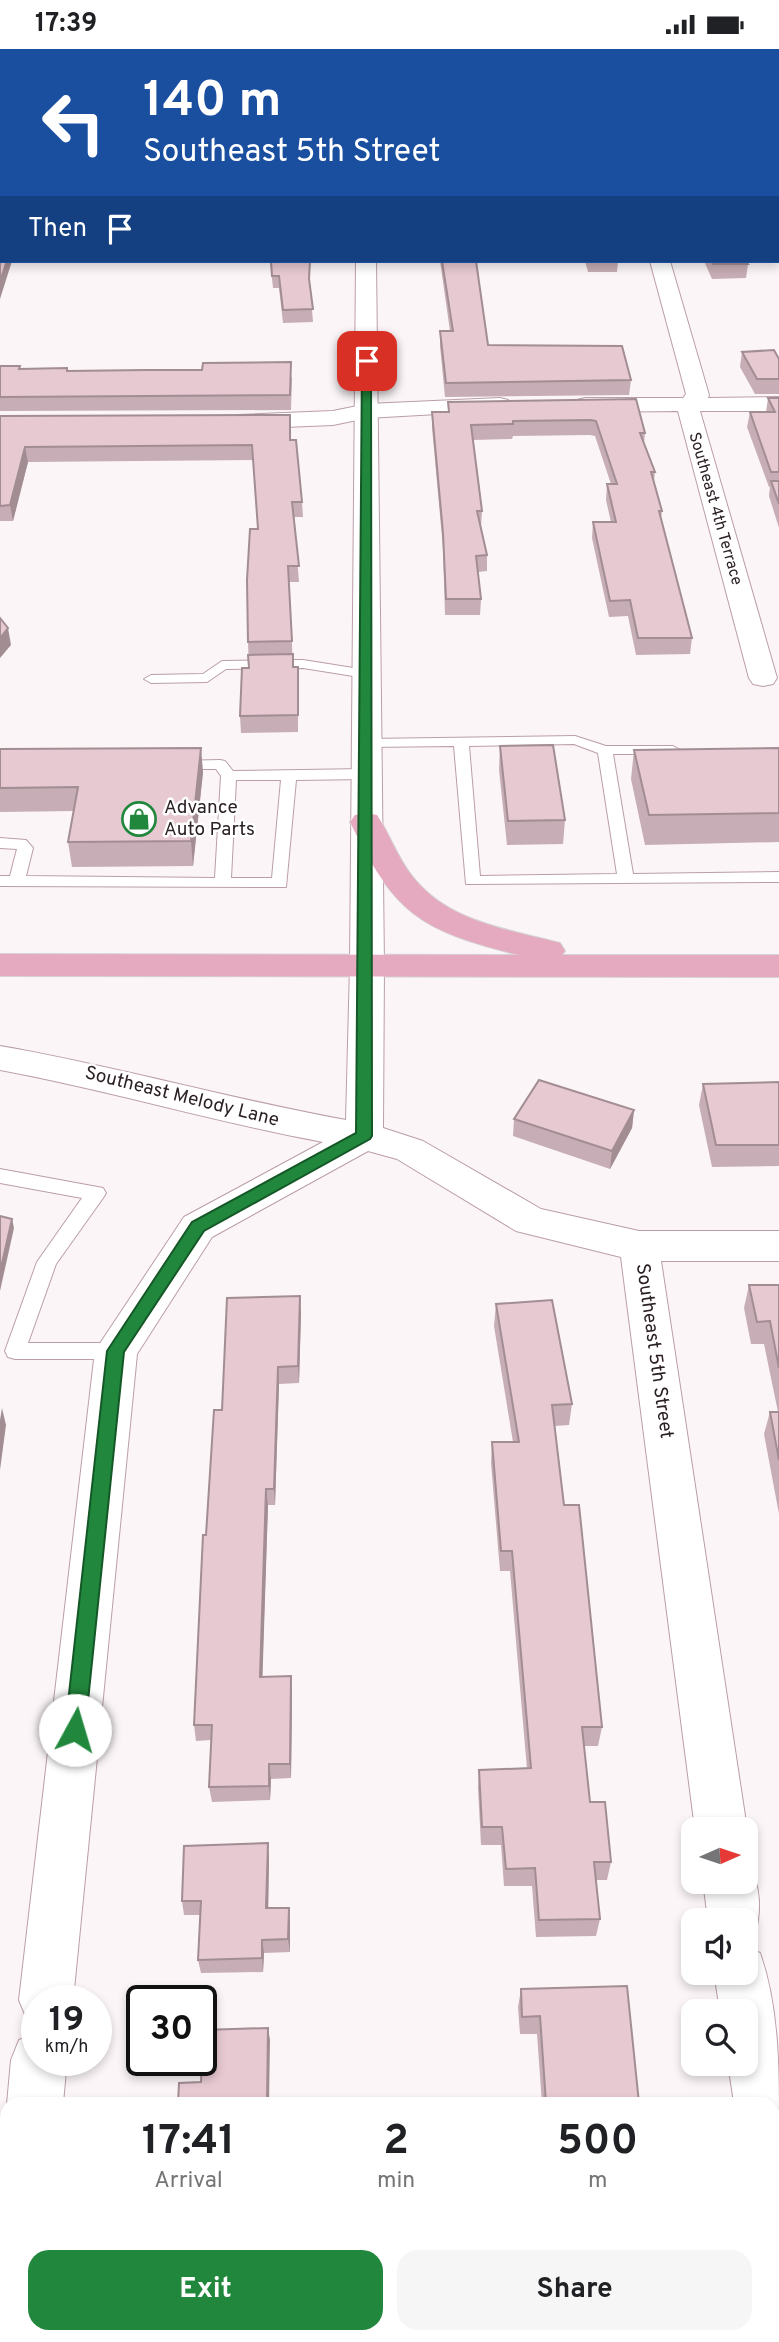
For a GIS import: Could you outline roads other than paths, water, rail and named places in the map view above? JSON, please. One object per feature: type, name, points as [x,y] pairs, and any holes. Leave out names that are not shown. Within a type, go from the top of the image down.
[{"type":"main road","points":[[366,821],[392,876],[403,891],[432,914],[478,934],[607,966]]},
{"type":"main road","points":[[0,965],[779,966]]},
{"type":"street","points":[[48,1985],[116,1351],[198,1227],[364,1136],[367,966],[366,263]]},
{"type":"street","name":"Southeast 4th Terrace","points":[[661,263],[698,395],[689,405],[688,413],[763,678]]},
{"type":"street","points":[[568,405],[779,404]]},
{"type":"street","points":[[224,422],[333,418],[367,411],[527,405]]},
{"type":"street","name":"Southeast Melody Lane","points":[[0,1058],[73,1071],[279,1121],[364,1136]]},
{"type":"street","name":"Southeast 5th Street","points":[[364,1136],[410,1150],[530,1221],[639,1246],[720,1817]]},
{"type":"street","points":[[639,1246],[779,1246]]},
{"type":"street","points":[[758,2045],[762,2097]]},
{"type":"street","points":[[36,2097],[38,2076]]},
{"type":"lane","points":[[151,679],[207,678],[222,665],[303,664],[366,674]]},
{"type":"lane","points":[[367,743],[575,740],[605,750],[685,750]]},
{"type":"lane","points":[[461,742],[472,881],[779,877]]},
{"type":"lane","points":[[605,750],[626,879]]},
{"type":"lane","points":[[165,765],[220,764],[229,776],[223,882]]},
{"type":"lane","points":[[229,776],[366,774]]},
{"type":"lane","points":[[0,881],[280,883],[289,775]]},
{"type":"lane","points":[[0,843],[20,843],[25,848],[17,881]]},
{"type":"lane","points":[[0,1176],[96,1193],[47,1262],[8,1353],[116,1351]]},
{"type":"place","name":"Advance Auto Parts","points":[[139,819]]}]
